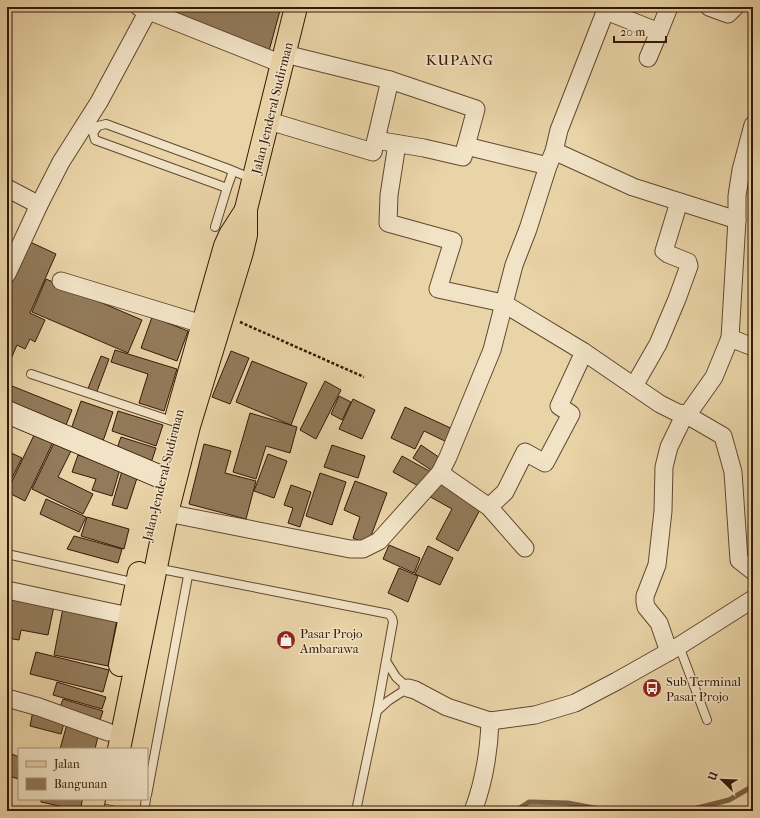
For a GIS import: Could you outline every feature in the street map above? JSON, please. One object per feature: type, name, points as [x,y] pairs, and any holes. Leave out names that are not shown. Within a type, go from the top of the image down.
[{"type":"main road","name":"Jalan Jenderal Sudirman","points":[[110,743],[155,568],[189,426],[242,252],[246,235],[246,209],[296,7]]},
{"type":"main road","name":"Jalan Jenderal Sudirman","points":[[110,743],[129,616],[175,422],[225,246],[246,209]]},
{"type":"street","points":[[648,58],[669,7]]},
{"type":"street","points":[[708,7],[728,14],[735,7]]},
{"type":"street","points":[[7,274],[61,162],[98,102],[144,9],[283,59],[390,80],[476,109],[463,158],[376,140]]},
{"type":"street","points":[[167,513],[350,549],[363,549],[379,541],[440,474],[448,457],[492,350],[514,265],[528,229],[559,130],[607,9],[659,32]]},
{"type":"street","points":[[269,121],[373,152],[390,80]]},
{"type":"street","points":[[687,413],[714,377],[730,338],[737,196],[741,170],[753,125]]},
{"type":"street","points":[[398,144],[389,195],[388,223],[453,241],[438,289],[504,303],[584,352],[660,404],[678,413],[687,413],[723,436],[733,472],[739,560],[753,571]]},
{"type":"street","points":[[466,146],[551,158],[633,187],[737,220]]},
{"type":"street","points":[[7,188],[39,205]]},
{"type":"street","points":[[634,386],[658,344],[689,266],[688,262],[664,251],[679,202]]},
{"type":"street","points":[[61,281],[202,324]]},
{"type":"street","points":[[674,649],[659,623],[646,607],[645,602],[645,596],[657,565],[663,510],[664,467],[669,447],[695,396],[713,367],[724,342],[729,288],[734,281]]},
{"type":"street","points":[[730,338],[753,347]]},
{"type":"street","points":[[489,507],[505,492],[525,452],[545,463],[571,414],[559,406],[584,352]]},
{"type":"street","points":[[7,412],[161,477]]},
{"type":"street","points":[[440,474],[489,507],[525,548]]},
{"type":"street","points":[[7,590],[129,616]]},
{"type":"street","points":[[408,688],[415,690],[447,707],[490,721],[535,715],[575,703],[617,681],[674,649],[753,599]]},
{"type":"street","points":[[7,698],[39,708],[110,743]]},
{"type":"street","points":[[473,811],[486,767],[490,721]]},
{"type":"lane","points":[[227,188],[95,140],[93,133],[98,126],[106,124],[254,180]]},
{"type":"lane","points":[[215,227],[233,171]]},
{"type":"lane","points":[[31,374],[175,422]]},
{"type":"lane","points":[[7,554],[137,583]]},
{"type":"lane","points":[[155,568],[188,576],[389,614],[393,622],[378,711],[356,811]]},
{"type":"lane","points":[[148,790],[188,576]]},
{"type":"lane","points":[[674,649],[707,720]]},
{"type":"lane","points":[[378,711],[388,701],[408,688],[396,677],[386,661]]},
{"type":"lane","points":[[144,811],[146,800]]},
{"type":"path","points":[[223,314],[364,377]]},
{"type":"building","points":[[144,7],[281,7],[269,51]]},
{"type":"building","points":[[28,241],[56,254],[30,313],[45,320],[35,342],[30,339],[25,349],[17,345],[7,368],[7,289]]},
{"type":"building","points":[[46,279],[142,320],[128,353],[32,312]]},
{"type":"building","points":[[152,317],[188,331],[177,361],[141,348]]},
{"type":"building","points":[[115,350],[177,369],[164,411],[139,403],[148,374],[111,362]]},
{"type":"building","points":[[231,351],[249,358],[230,404],[212,397]]},
{"type":"building","points":[[101,356],[109,359],[96,394],[87,391]]},
{"type":"building","points":[[252,361],[307,383],[291,425],[236,402]]},
{"type":"building","points":[[325,381],[341,390],[316,439],[300,430]]},
{"type":"building","points":[[7,384],[72,410],[64,430],[7,407]]},
{"type":"building","points":[[339,396],[351,402],[342,420],[331,414]]},
{"type":"building","points":[[353,399],[375,410],[362,439],[339,429]]},
{"type":"building","points":[[81,401],[113,412],[102,444],[70,432]]},
{"type":"building","points":[[405,407],[457,431],[451,444],[424,431],[415,449],[391,438]]},
{"type":"building","points":[[118,411],[163,425],[156,446],[112,431]]},
{"type":"building","points":[[250,413],[297,427],[290,453],[266,446],[256,479],[233,472]]},
{"type":"building","points":[[35,433],[53,442],[25,501],[7,492]]},
{"type":"building","points":[[121,437],[156,448],[151,463],[116,451]]},
{"type":"building","points":[[55,441],[72,449],[58,477],[93,494],[83,514],[32,489]]},
{"type":"building","points":[[204,444],[231,451],[225,473],[256,481],[246,519],[189,504]]},
{"type":"building","points":[[332,445],[365,456],[358,478],[324,467]]},
{"type":"building","points":[[421,445],[443,460],[434,472],[413,458]]},
{"type":"building","points":[[7,451],[22,458],[12,478],[7,476]]},
{"type":"building","points":[[268,454],[287,461],[274,498],[254,491]]},
{"type":"building","points":[[78,455],[120,469],[112,496],[92,490],[96,479],[72,472]]},
{"type":"building","points":[[402,456],[431,472],[422,488],[393,472]]},
{"type":"building","points":[[122,471],[138,475],[127,509],[112,505]]},
{"type":"building","points":[[320,473],[346,482],[332,525],[306,516]]},
{"type":"building","points":[[355,481],[387,493],[368,544],[353,538],[360,517],[344,510]]},
{"type":"building","points":[[434,481],[482,506],[458,551],[436,539],[452,509],[427,495]]},
{"type":"building","points":[[291,485],[311,492],[300,527],[288,523],[293,508],[284,505]]},
{"type":"building","points":[[46,499],[86,517],[79,532],[40,514]]},
{"type":"building","points":[[87,517],[129,529],[124,549],[81,536]]},
{"type":"building","points":[[74,536],[122,549],[118,563],[67,549]]},
{"type":"building","points":[[389,545],[420,558],[414,573],[383,559]]},
{"type":"building","points":[[428,546],[453,558],[440,585],[415,574]]},
{"type":"building","points":[[399,568],[418,576],[408,602],[388,593]]},
{"type":"building","points":[[7,596],[54,606],[48,635],[21,630],[19,640],[7,638]]},
{"type":"building","points":[[63,608],[117,619],[108,666],[54,655]]},
{"type":"building","points":[[36,652],[109,670],[103,692],[30,674]]},
{"type":"building","points":[[57,682],[106,697],[102,709],[53,695]]},
{"type":"building","points":[[63,699],[103,711],[98,726],[58,713]]},
{"type":"building","points":[[33,711],[65,719],[61,734],[30,726]]},
{"type":"building","points":[[67,724],[99,732],[95,748],[60,748]]},
{"type":"building","points":[[7,752],[18,757],[18,779],[7,775]]},
{"type":"building","points":[[41,800],[84,800],[82,811],[41,802]]},
{"type":"waterway","points":[[685,811],[729,800],[753,786]]},
{"type":"waterway","points":[[515,811],[529,802],[568,803],[610,811]]},
{"type":"place","name":"Pasar Projo Ambarawa","points":[[286,640]]},
{"type":"place","name":"Sub Terminal Pasar Projo","points":[[652,688]]},
{"type":"district","name":"KUPANG","points":[[460,60]]}]
